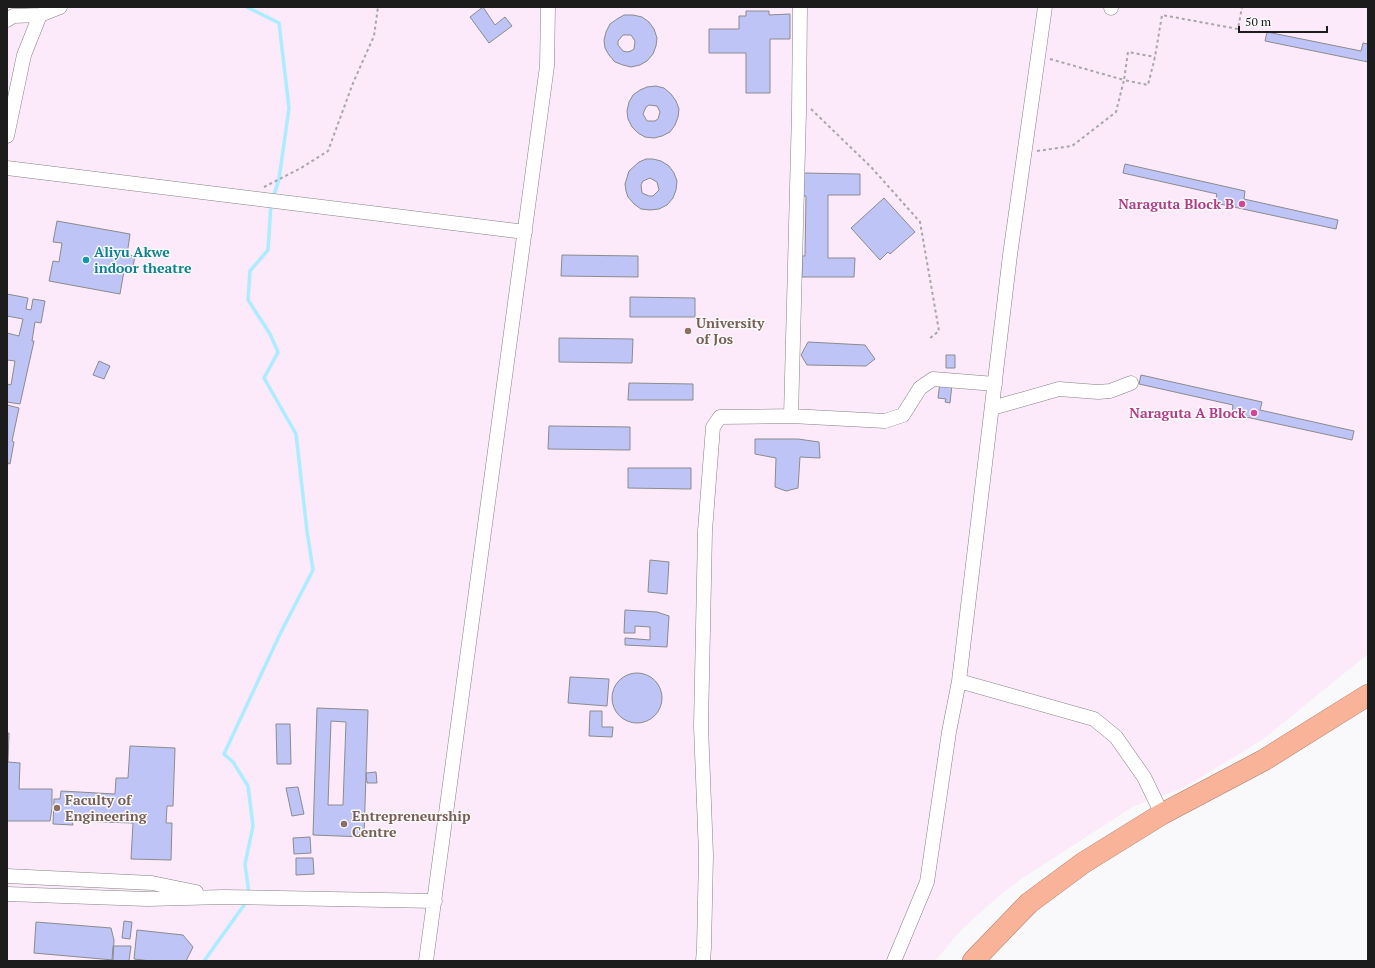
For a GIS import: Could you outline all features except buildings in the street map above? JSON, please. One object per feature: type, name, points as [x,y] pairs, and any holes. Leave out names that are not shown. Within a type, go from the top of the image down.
[{"type":"highway","points":[[973,961],[1029,903],[1083,862],[1162,814],[1264,760],[1368,695]]},
{"type":"lane","points":[[7,20],[13,16],[40,15],[60,7]]},
{"type":"lane","points":[[426,961],[547,66],[548,7]]},
{"type":"lane","points":[[792,416],[800,7]]},
{"type":"lane","points":[[894,961],[927,882],[959,681],[1010,255],[1045,7]]},
{"type":"lane","points":[[7,136],[24,55],[40,15]]},
{"type":"lane","points":[[7,168],[524,232]]},
{"type":"lane","points":[[702,961],[704,948],[706,855],[701,726],[705,531],[712,427],[720,417],[792,416],[885,421],[903,415],[920,388],[933,379],[995,384]]},
{"type":"lane","points":[[992,408],[1059,389],[1098,392],[1110,391],[1131,383]]},
{"type":"lane","points":[[959,681],[1094,719],[1116,737],[1144,777],[1162,814]]},
{"type":"lane","points":[[7,876],[152,883],[224,897]]},
{"type":"lane","points":[[51,895],[52,877]]},
{"type":"lane","points":[[7,894],[147,899],[224,897],[434,901]]},
{"type":"path","points":[[244,197],[301,168],[328,151],[353,83],[374,36],[378,7]]},
{"type":"path","points":[[1038,56],[1124,80],[1148,85],[1155,57],[1162,15],[1238,29],[1242,7]]},
{"type":"path","points":[[1025,153],[1072,146],[1116,112],[1124,80],[1128,52],[1155,57]]},
{"type":"path","points":[[799,96],[872,168],[920,222],[939,331],[929,339]]},
{"type":"shaded area","name":"University of Jos","points":[[7,7],[1368,7],[1368,654],[1262,740],[1183,788],[1134,806],[1021,879],[999,896],[962,929],[935,961],[7,961]]},
{"type":"waterway","points":[[247,7],[279,23],[289,108],[279,179],[273,198]]},
{"type":"waterway","points":[[249,894],[245,864],[253,826],[248,786],[233,762],[224,754],[280,634],[313,570],[296,434],[264,378],[278,352],[270,334],[248,300],[250,271],[268,250],[271,204]]},
{"type":"waterway","points":[[204,961],[247,901]]},
{"type":"place","name":"Naraguta Block B","points":[[1242,204]]},
{"type":"place","name":"Aliyu Akwe indoor theatre","points":[[86,260]]},
{"type":"place","name":"University of Jos","points":[[688,331]]},
{"type":"place","name":"Naraguta A Block","points":[[1254,413]]},
{"type":"place","name":"Faculty of Engineering","points":[[57,808]]},
{"type":"place","name":"Entrepreneurship Centre","points":[[344,824]]}]
